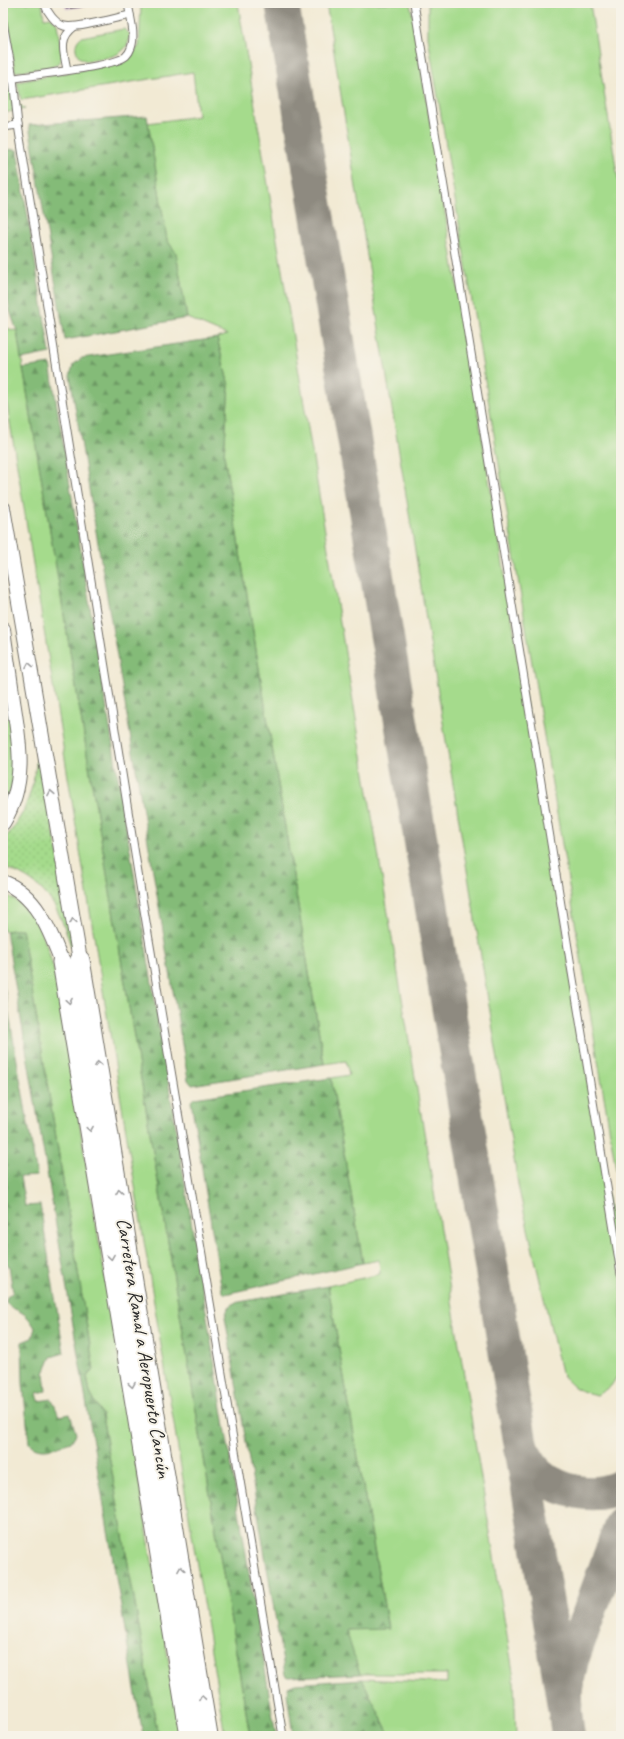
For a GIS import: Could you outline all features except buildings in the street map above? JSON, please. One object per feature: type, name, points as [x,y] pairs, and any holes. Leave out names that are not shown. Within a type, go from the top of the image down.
[{"type":"main road","name":"Carretera Ramal a Aeropuerto Cancún","points":[[71,961],[190,1736]]},
{"type":"main road","name":"Carretera Ramal a Aeropuerto Cancún","points":[[71,961],[208,1736]]},
{"type":"street","points":[[3,508],[71,961]]},
{"type":"street","points":[[3,629],[20,746],[16,794],[3,823]]},
{"type":"street","points":[[3,882],[30,901],[71,961]]},
{"type":"lane","points":[[44,3],[47,10],[64,26],[74,26],[130,15]]},
{"type":"lane","points":[[3,80],[106,63],[126,56],[133,42],[128,3]]},
{"type":"lane","points":[[414,3],[621,1273]]},
{"type":"lane","points":[[3,22],[13,78],[18,125],[141,891],[282,1736]]},
{"type":"lane","points":[[67,70],[63,44],[64,38],[68,31],[74,26]]},
{"type":"lane","points":[[3,127],[18,125]]},
{"type":"green space","points":[[5,3],[42,3],[44,18],[51,17],[57,24],[62,56],[59,63],[51,67],[15,72]]},
{"type":"green space","points":[[144,3],[238,3],[514,1678],[516,1736],[390,1736],[362,1679],[447,1683],[447,1674],[360,1674],[345,1630],[388,1628],[328,1286],[380,1274],[379,1260],[363,1263],[331,1078],[349,1075],[346,1061],[324,1064],[224,455],[229,386],[217,338],[227,335],[187,318],[176,253],[167,240],[148,123],[198,116],[193,72],[21,100],[17,82],[125,62],[139,46],[141,6]]},
{"type":"green space","points":[[326,3],[410,3],[412,13],[621,1279],[621,1370],[611,1386],[597,1395],[576,1388],[561,1372],[519,1190]]},
{"type":"green space","points":[[428,3],[590,3],[621,198],[621,1199],[428,37]]},
{"type":"green space","points":[[124,29],[130,34],[129,42],[120,52],[108,57],[86,61],[79,57],[76,47],[77,42],[81,37]]},
{"type":"green space","points":[[9,85],[15,99],[25,109],[3,113],[3,86]]},
{"type":"green space","points":[[147,116],[167,240],[176,253],[187,318],[65,340],[29,125]]},
{"type":"green space","points":[[3,149],[17,150],[50,353],[21,359],[17,331],[10,311],[3,275]]},
{"type":"green space","points":[[3,327],[17,331],[250,1736],[225,1736],[3,380]]},
{"type":"green space","points":[[217,338],[229,386],[224,455],[324,1064],[192,1085],[188,1080],[70,376],[73,365],[82,358]]},
{"type":"green space","points":[[50,364],[276,1736],[250,1736],[23,368]]},
{"type":"green space","points":[[3,666],[19,763],[3,815]]},
{"type":"green space","points":[[38,736],[75,959],[65,928],[52,902],[33,882],[20,874],[3,867],[3,840],[13,829],[20,817],[31,791],[36,764]]},
{"type":"green space","points":[[3,893],[26,909],[32,917],[42,934],[54,970],[181,1736],[158,1736],[102,1415],[90,1393],[87,1376],[94,1370],[22,929],[3,931]]},
{"type":"green space","points":[[22,929],[94,1370],[87,1376],[90,1393],[102,1415],[158,1736],[143,1736],[6,931]]},
{"type":"green space","points":[[3,980],[37,1176],[20,1177],[25,1206],[40,1205],[64,1353],[51,1357],[44,1373],[46,1391],[37,1393],[39,1401],[52,1399],[59,1416],[70,1414],[76,1434],[71,1442],[44,1449],[33,1447],[29,1443],[23,1384],[22,1342],[32,1338],[35,1328],[27,1316],[10,1307],[6,1302],[7,1297],[13,1292],[9,1266],[3,1259]]},
{"type":"green space","points":[[331,1078],[363,1263],[225,1294],[222,1291],[191,1101],[194,1098]]},
{"type":"green space","points":[[328,1286],[388,1629],[346,1630],[360,1674],[289,1677],[285,1675],[225,1317],[228,1308],[234,1303]]},
{"type":"green space","points":[[362,1679],[390,1736],[293,1736],[287,1693],[288,1687],[295,1684]]},
{"type":"taxiway","points":[[282,3],[565,1712]]},
{"type":"taxiway","points":[[521,1448],[535,1471],[556,1485],[578,1492],[589,1493],[600,1493],[621,1486]]},
{"type":"taxiway","points":[[568,1736],[565,1712],[566,1688],[572,1660],[621,1525]]}]
